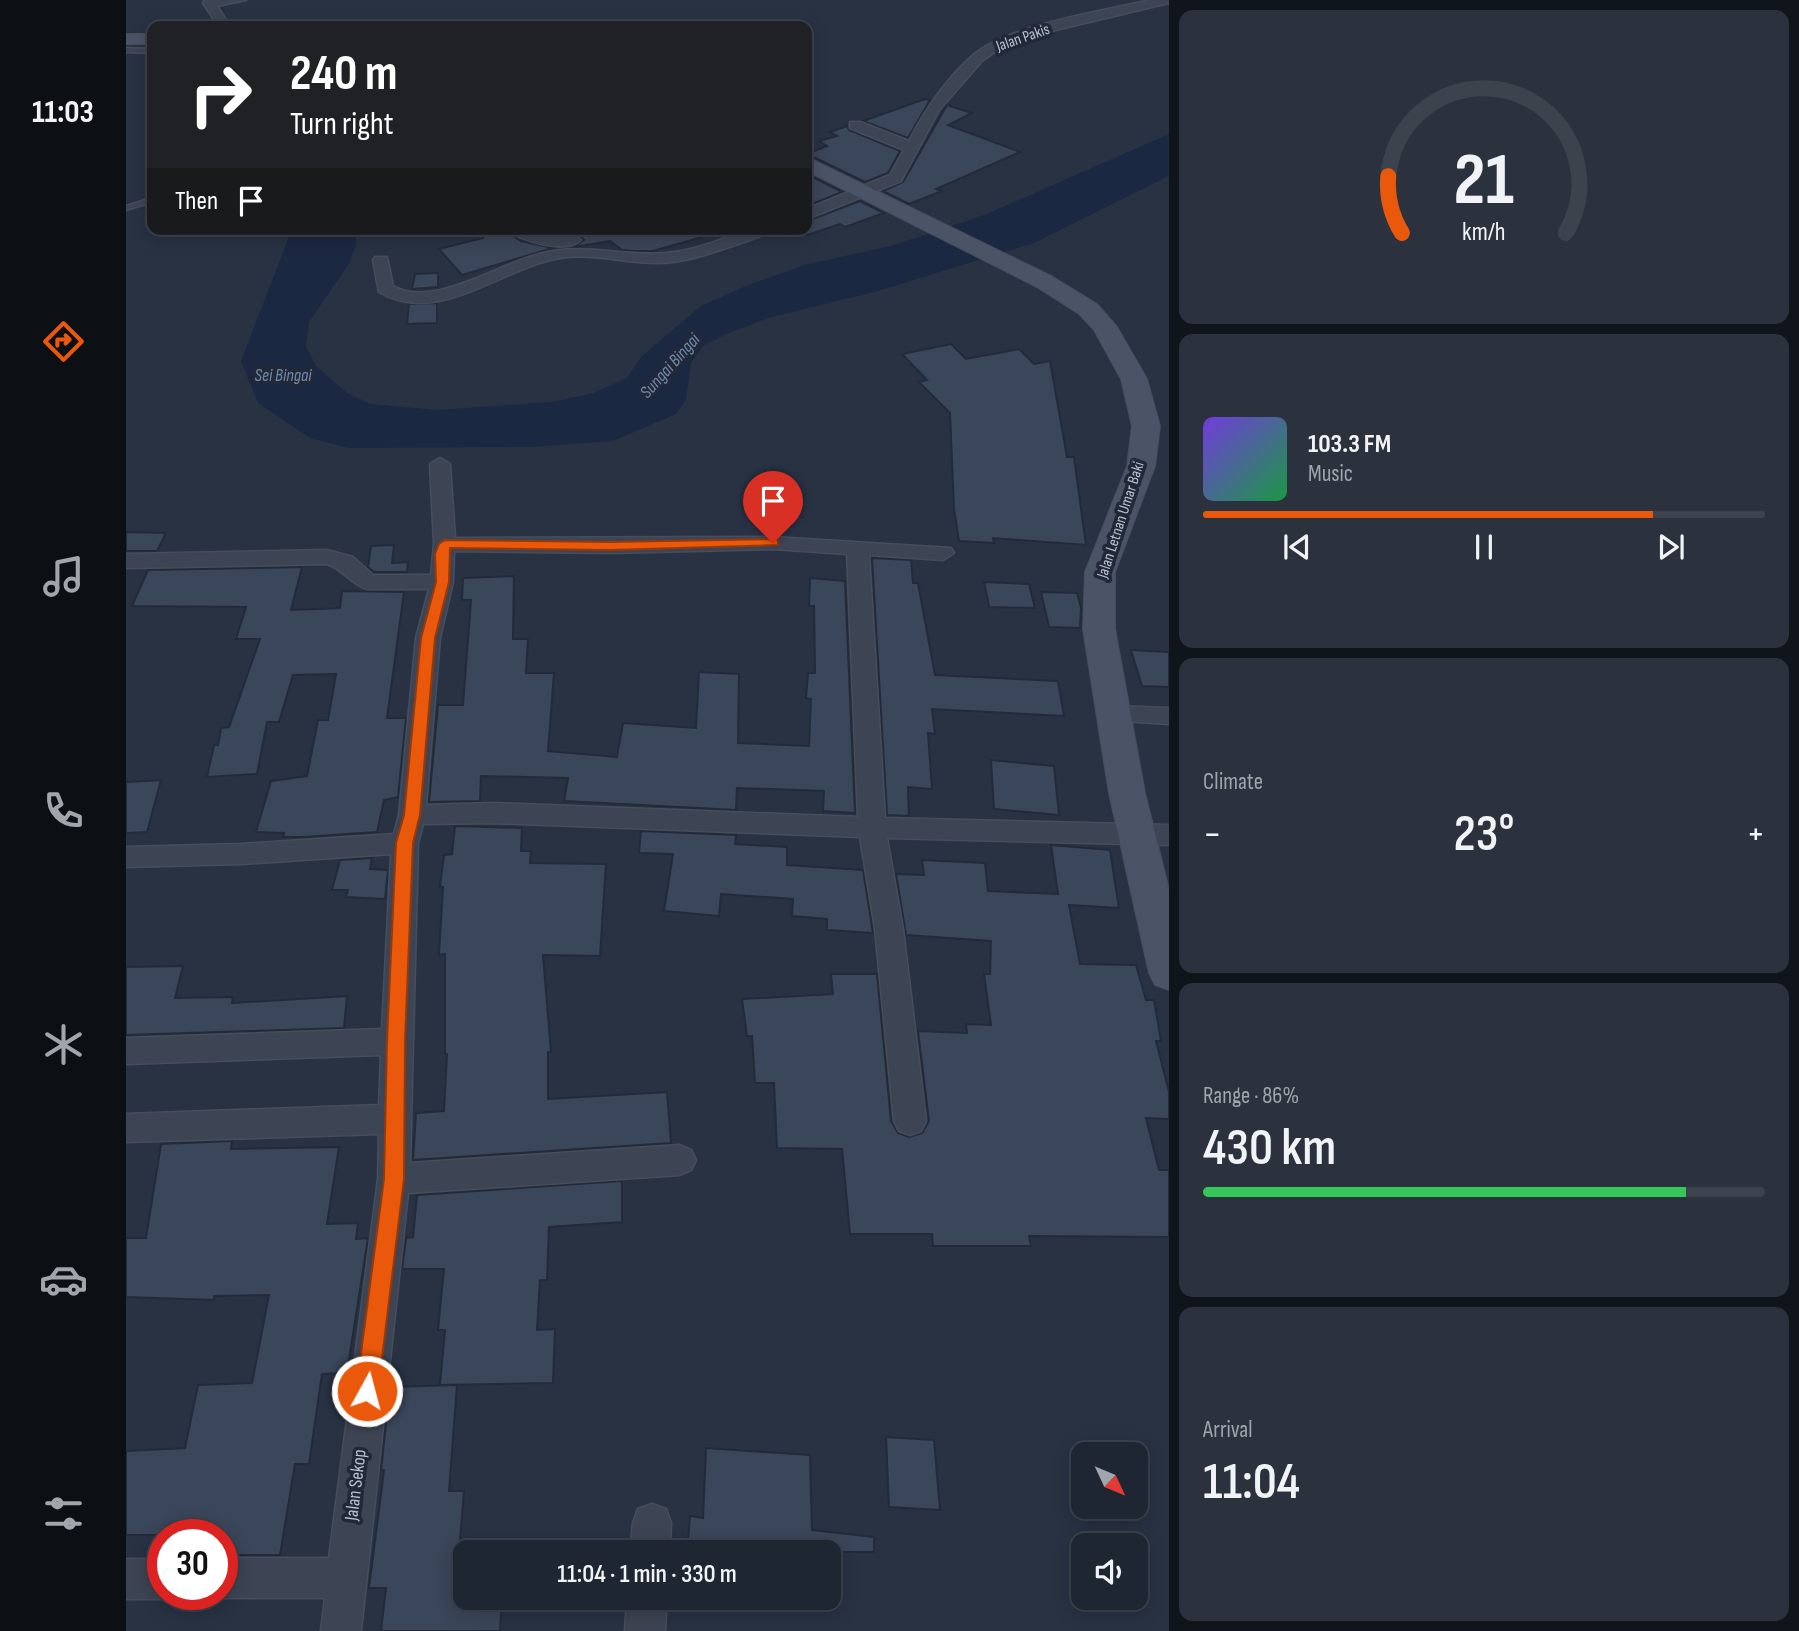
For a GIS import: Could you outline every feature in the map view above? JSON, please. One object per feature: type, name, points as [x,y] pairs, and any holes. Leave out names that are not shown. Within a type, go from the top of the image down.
[{"type":"street","points":[[206,1],[240,0]]},
{"type":"street","name":"Jalan Pakis","points":[[812,212],[896,178],[933,109],[977,58],[992,48],[1035,31],[1165,0]]},
{"type":"street","points":[[206,1],[220,21]]},
{"type":"street","points":[[126,39],[147,39]]},
{"type":"street","points":[[855,125],[913,148]]},
{"type":"street","name":"Jalan Letnan Umar Baki","points":[[812,166],[1045,282],[1088,309],[1105,327],[1134,379],[1146,426],[1141,466],[1120,514],[1099,581],[1099,629],[1127,793],[1169,973]]},
{"type":"street","points":[[528,235],[539,240],[574,240],[589,252]]},
{"type":"street","points":[[381,260],[385,288],[397,297],[419,299],[443,295],[524,263],[554,255],[589,252],[667,258],[708,249],[747,235]]},
{"type":"street","name":"Jalan Sekop","points":[[341,1631],[345,1577],[394,1179],[397,1119],[396,1041],[408,829],[428,638],[442,582],[442,554],[445,544],[440,464]]},
{"type":"street","points":[[445,544],[610,546],[773,543],[943,553]]},
{"type":"street","points":[[858,550],[872,828],[890,929],[910,1121]]},
{"type":"street","points":[[126,561],[327,557],[345,562],[367,582],[442,582]]},
{"type":"street","points":[[1115,714],[1169,716]]},
{"type":"street","points":[[126,857],[241,854],[408,829],[492,813],[872,828],[1169,835]]},
{"type":"street","points":[[126,1051],[396,1041]]},
{"type":"street","points":[[126,1128],[397,1119]]},
{"type":"street","points":[[394,1179],[680,1160]]},
{"type":"street","points":[[238,1578],[345,1577]]},
{"type":"street","points":[[126,1579],[147,1579]]},
{"type":"street","points":[[646,1631],[647,1610]]},
{"type":"lane","points":[[126,50],[147,51]]},
{"type":"lane","points":[[126,208],[147,202]]},
{"type":"water","name":"Sei Bingai","points":[[1169,134],[1169,176],[1034,243],[878,291],[768,318],[703,346],[691,363],[686,400],[676,414],[613,441],[530,447],[349,448],[310,438],[258,403],[241,361],[290,235],[355,235],[356,244],[350,262],[309,322],[306,346],[316,366],[347,393],[371,404],[436,410],[552,402],[593,393],[627,378],[641,357],[701,306],[746,286],[808,264],[891,246],[987,214]]},
{"type":"building","points":[[925,99],[930,100],[908,138],[863,121]]},
{"type":"building","points":[[947,105],[972,113],[948,125],[1020,152],[936,189],[942,191],[909,204],[883,191],[903,182]]},
{"type":"building","points":[[847,126],[849,130],[900,151],[888,173],[865,182],[812,156],[812,152],[827,146],[819,141],[837,136],[830,132]]},
{"type":"building","points":[[812,177],[842,192],[812,204]]},
{"type":"building","points":[[860,201],[884,213],[845,227],[840,224],[812,233],[812,219]]},
{"type":"building","points":[[480,235],[512,235],[521,241],[553,248],[462,275],[439,249],[483,238]]},
{"type":"building","points":[[578,235],[706,236],[653,251],[622,250],[610,241],[574,247],[584,240]]},
{"type":"building","points":[[438,273],[438,287],[412,289],[415,274]]},
{"type":"building","points":[[437,303],[437,323],[407,324],[409,304]]},
{"type":"building","points":[[951,344],[966,359],[1019,349],[1034,364],[1050,361],[1067,457],[1074,457],[1086,545],[993,538],[994,543],[959,541],[954,509],[950,413],[919,382],[927,380],[902,354]]},
{"type":"building","points":[[126,532],[166,533],[157,551],[126,551]]},
{"type":"building","points":[[394,545],[392,563],[408,562],[407,572],[374,572],[368,567],[371,546]]},
{"type":"building","points":[[872,558],[911,560],[913,583],[918,583],[935,675],[1058,681],[1064,716],[932,709],[935,734],[928,733],[932,789],[908,787],[909,816],[887,815]]},
{"type":"building","points":[[302,567],[291,610],[340,608],[342,591],[404,592],[387,718],[406,718],[398,797],[384,800],[377,832],[283,837],[284,833],[256,832],[271,781],[307,776],[318,720],[328,720],[336,674],[293,675],[279,722],[267,722],[257,774],[207,777],[214,745],[218,745],[221,728],[229,727],[260,639],[236,639],[246,607],[132,606],[148,570]]},
{"type":"building","points":[[514,576],[513,639],[528,639],[526,673],[554,673],[548,751],[617,757],[623,723],[696,728],[699,672],[739,674],[738,743],[809,746],[811,699],[806,698],[808,673],[815,673],[814,606],[809,606],[810,578],[845,581],[855,813],[823,811],[824,791],[737,788],[736,810],[564,801],[568,778],[481,776],[480,801],[429,802],[438,705],[463,705],[471,600],[462,600],[463,578]]},
{"type":"building","points":[[984,582],[1029,584],[1035,608],[989,607]]},
{"type":"building","points":[[1041,592],[1077,593],[1081,608],[1080,628],[1049,627]]},
{"type":"building","points":[[1131,650],[1169,652],[1169,687],[1142,686]]},
{"type":"building","points":[[991,760],[1054,766],[1059,815],[994,809]]},
{"type":"building","points":[[161,780],[147,832],[126,833],[126,782]]},
{"type":"building","points":[[455,826],[522,828],[521,851],[531,851],[530,863],[606,864],[600,956],[543,955],[551,1052],[548,1052],[548,1099],[667,1092],[671,1143],[413,1160],[416,1113],[444,1111],[447,1054],[445,954],[439,955],[443,887],[440,887],[444,855],[452,854]]},
{"type":"building","points":[[641,831],[736,835],[735,844],[787,847],[787,865],[863,870],[873,933],[827,930],[827,919],[792,916],[793,899],[721,894],[719,916],[664,911],[673,854],[639,853]]},
{"type":"building","points":[[1051,845],[1110,850],[1119,908],[1069,905],[1080,964],[1136,965],[1146,1000],[1154,1000],[1161,1041],[1156,1041],[1169,1092],[1169,1119],[1146,1118],[1159,1170],[1169,1170],[1169,1237],[1029,1236],[1031,1246],[933,1246],[932,1234],[850,1234],[842,1149],[777,1148],[774,1083],[755,1083],[752,1036],[747,1036],[742,999],[833,994],[831,974],[877,974],[891,1121],[898,1133],[909,1137],[922,1133],[929,1121],[918,1031],[967,1033],[966,1024],[991,1025],[984,974],[990,974],[991,941],[906,935],[896,874],[924,875],[922,860],[985,863],[988,891],[1058,894]]},
{"type":"building","points":[[372,858],[370,869],[388,870],[385,899],[346,897],[348,890],[332,890],[340,860]]},
{"type":"building","points":[[183,966],[175,998],[233,997],[232,1003],[347,996],[344,1028],[126,1035],[126,967]]},
{"type":"building","points":[[232,1141],[231,1149],[339,1147],[327,1224],[358,1223],[356,1239],[368,1238],[347,1373],[322,1374],[309,1464],[295,1464],[280,1555],[238,1555],[238,1519],[147,1519],[147,1535],[126,1535],[126,1451],[185,1448],[198,1385],[252,1383],[269,1295],[214,1296],[214,1300],[126,1297],[126,1238],[146,1238],[161,1144]]},
{"type":"building","points":[[622,1181],[622,1222],[549,1227],[547,1280],[540,1280],[537,1330],[555,1329],[553,1383],[440,1385],[445,1330],[438,1330],[444,1269],[402,1269],[406,1238],[413,1237],[417,1195]]},
{"type":"building","points":[[457,1385],[449,1491],[464,1491],[460,1540],[453,1540],[453,1610],[501,1610],[500,1631],[381,1631],[386,1588],[369,1588],[384,1470],[381,1470],[390,1387]]},
{"type":"building","points":[[886,1437],[934,1440],[940,1510],[889,1507]]},
{"type":"building","points":[[706,1448],[810,1455],[812,1530],[874,1537],[874,1552],[841,1552],[841,1540],[688,1540],[690,1516],[703,1518]]},
{"type":"route","points":[[367,1391],[394,1179],[397,1119],[396,1041],[405,843],[412,815],[428,638],[442,582],[442,554],[445,544],[610,546],[773,543]]},
{"type":"water label","name":"Sungai Bingai","points":[[670,366]]}]
